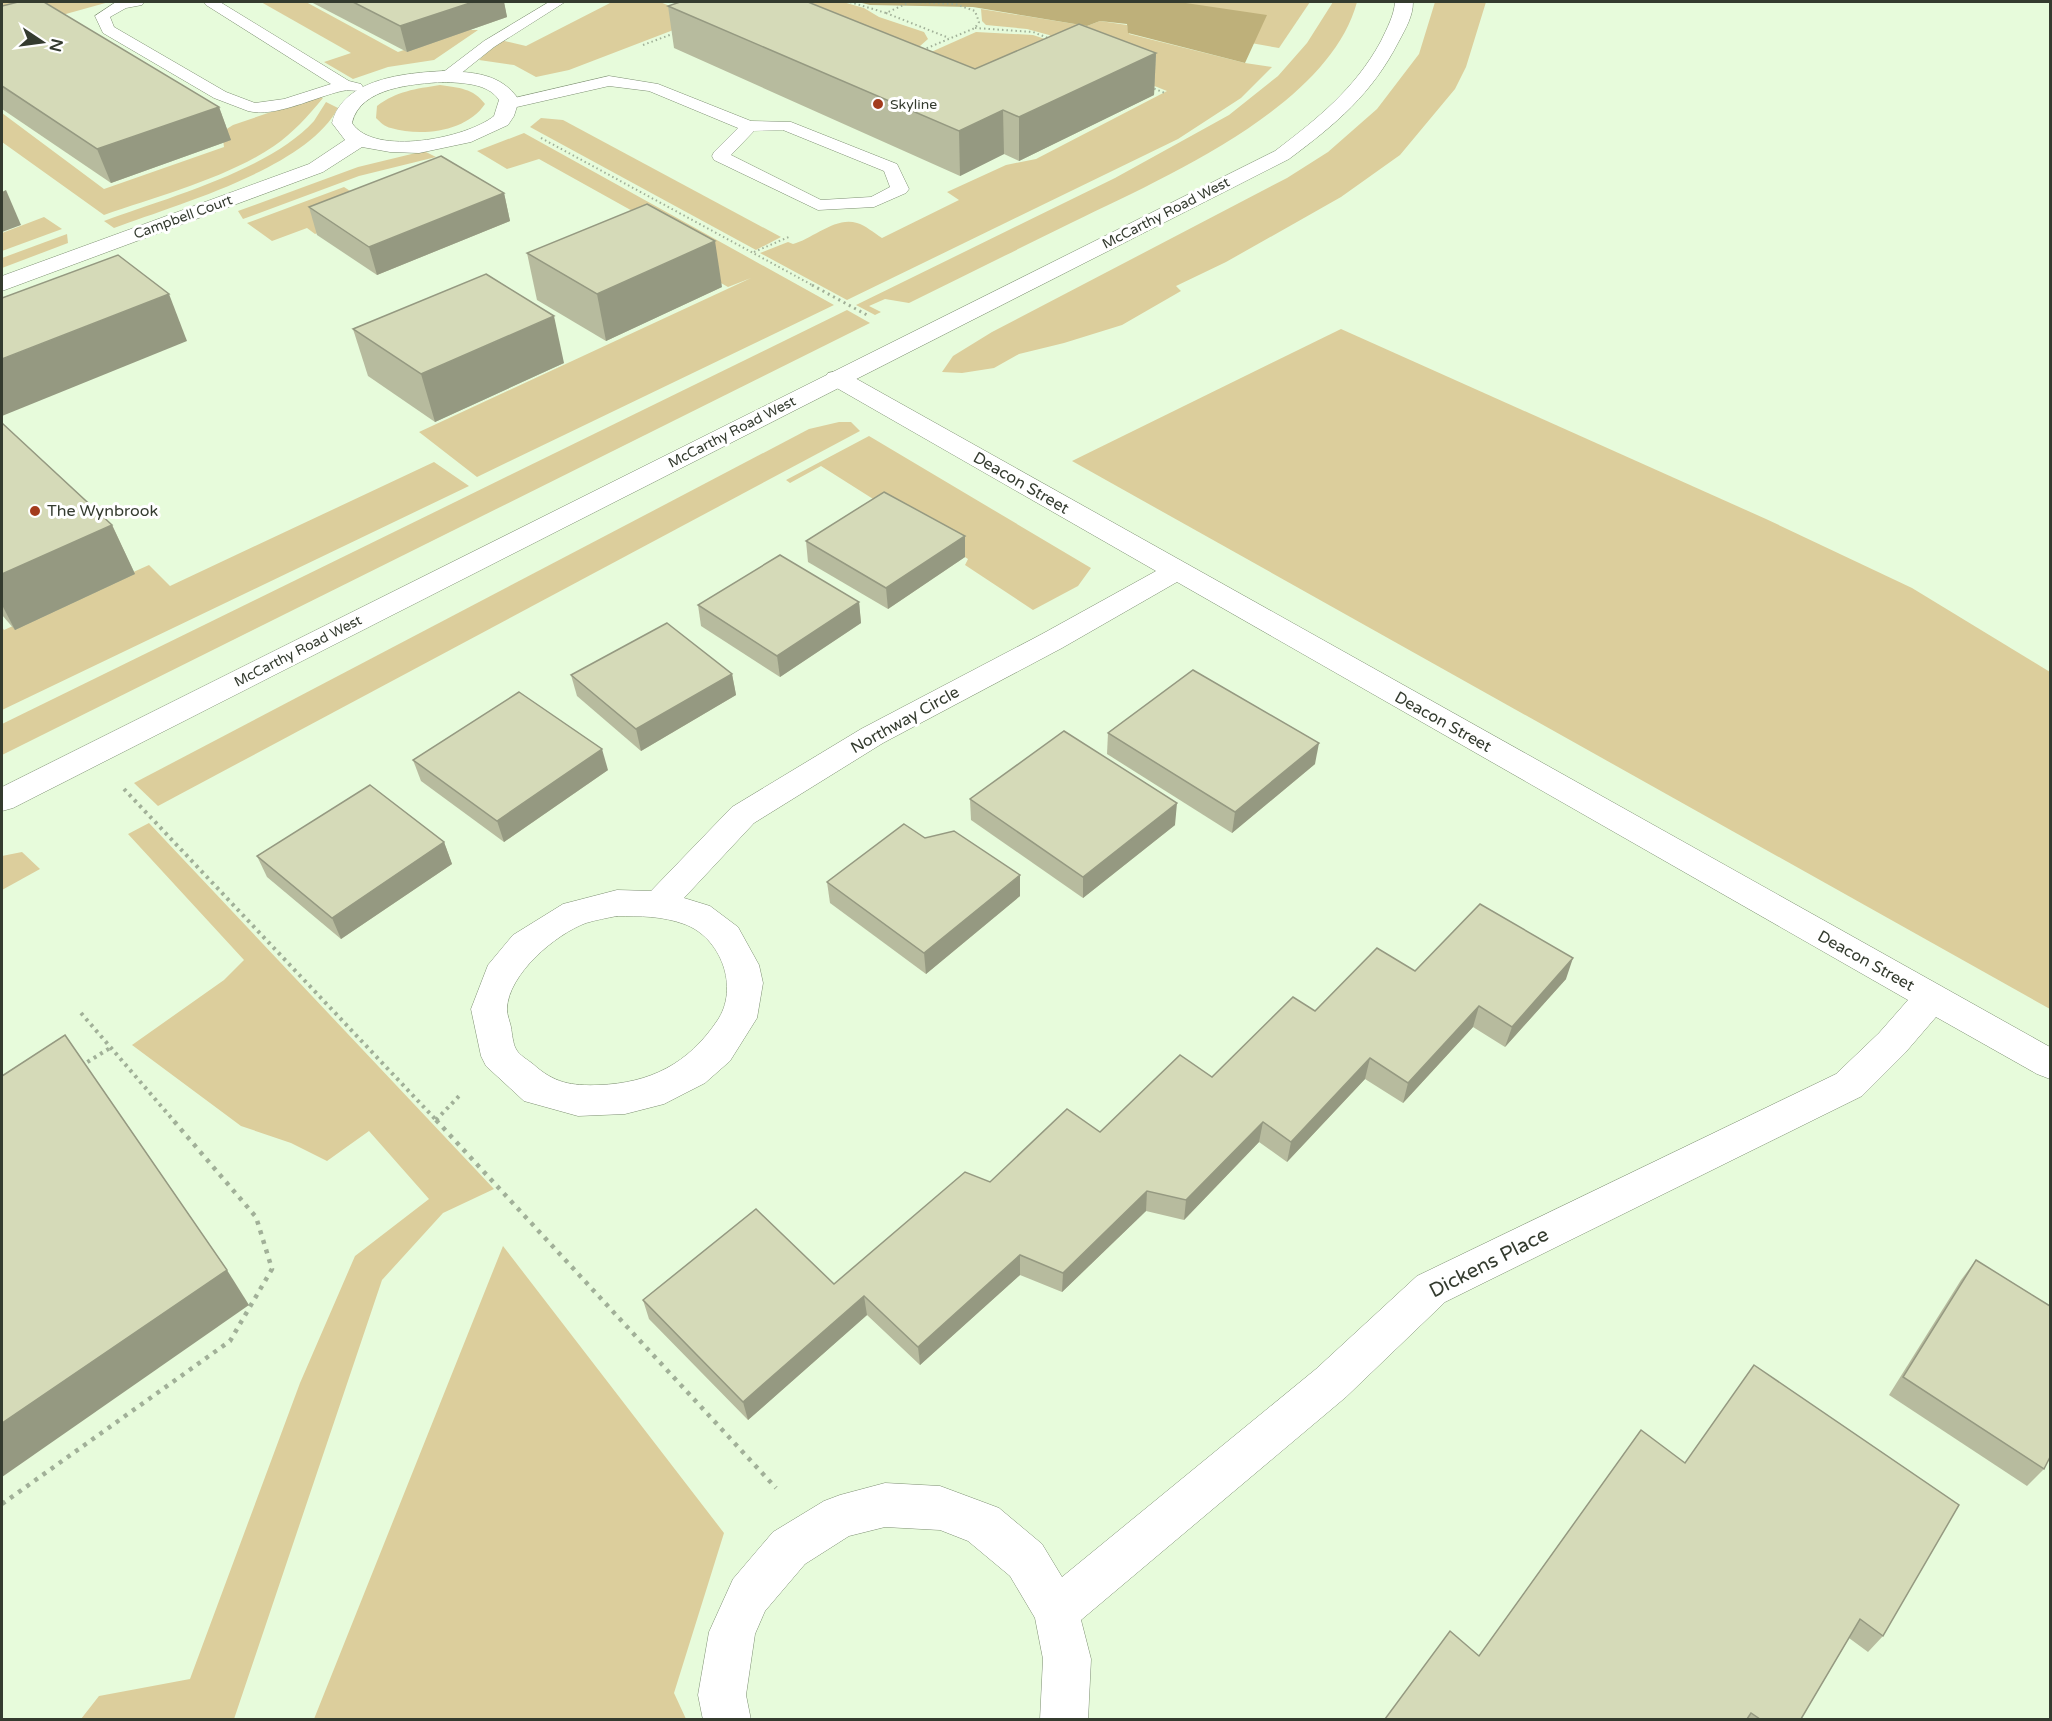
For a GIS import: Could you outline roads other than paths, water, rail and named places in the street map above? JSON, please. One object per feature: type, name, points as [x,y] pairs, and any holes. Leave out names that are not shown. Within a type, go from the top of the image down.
[{"type":"street","name":"McCarthy Road West","points":[[2,800],[1282,155],[1346,105],[1379,65],[1404,12],[1404,2]]},
{"type":"street","points":[[448,76],[474,79],[501,89],[509,100],[505,111],[494,126],[451,143],[422,147],[381,146],[359,140],[350,134],[342,123],[345,110],[358,98],[373,91],[414,78],[448,76]]},
{"type":"street","name":"Campbell Court","points":[[2,284],[316,168],[359,140]]},
{"type":"street","name":"Deacon Street","points":[[837,378],[2050,1064]]},
{"type":"street","name":"Northway Circle","points":[[659,904],[743,815],[872,736],[1052,641],[1176,571]]},
{"type":"street","points":[[617,903],[659,904],[698,915],[726,936],[742,965],[745,983],[739,1018],[717,1051],[692,1072],[651,1093],[625,1099],[578,1101],[537,1090],[499,1056],[489,1009],[500,975],[525,944],[575,913],[617,903]]},
{"type":"street","name":"Dickens Place","points":[[1056,1611],[1331,1383],[1431,1288],[1849,1085],[1892,1043],[1931,998]]},
{"type":"street","points":[[727,1719],[722,1695],[732,1632],[749,1595],[789,1548],[840,1517],[885,1505],[940,1508],[983,1524],[1026,1560],[1056,1611],[1068,1659],[1064,1719]]},
{"type":"lane","points":[[137,2],[122,4],[102,16],[108,30],[220,95],[254,108],[286,103],[344,85]]},
{"type":"lane","points":[[211,2],[344,85],[373,91]]},
{"type":"lane","points":[[448,76],[489,44],[558,2]]},
{"type":"lane","points":[[505,111],[609,81],[652,87],[749,126],[785,125],[891,168],[900,189],[874,202],[818,205],[720,156],[749,126]]},
{"type":"place","name":"Skyline","points":[[878,104]]},
{"type":"place","name":"The Wynbrook","points":[[35,511]]}]
